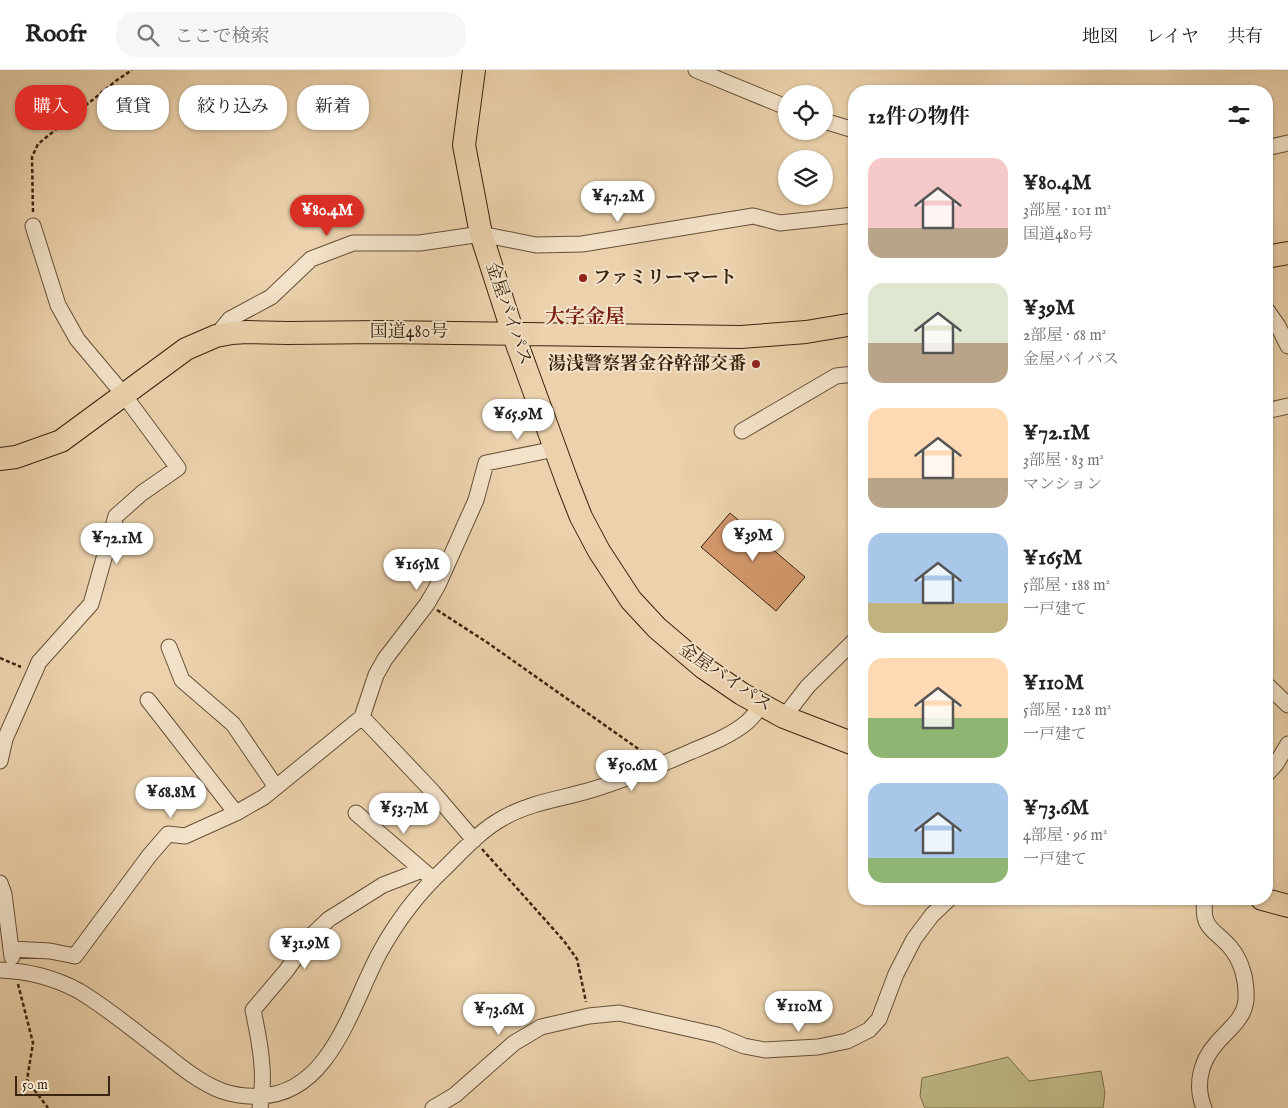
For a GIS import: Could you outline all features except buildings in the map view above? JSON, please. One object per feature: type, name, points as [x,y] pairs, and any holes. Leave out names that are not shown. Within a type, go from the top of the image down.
[{"type":"highway","name":"金屋バイパス","points":[[474,70],[464,145],[481,234],[513,333],[555,449],[581,518],[599,551],[631,600],[657,628],[686,654],[742,694],[784,717],[848,742]]},
{"type":"highway","points":[[1273,256],[1288,253]]},
{"type":"highway","name":"国道480号","points":[[0,460],[16,457],[61,441],[186,349],[216,336],[246,332],[382,332],[741,337],[806,332],[848,325]]},
{"type":"highway","points":[[1273,902],[1288,906]]},
{"type":"street","points":[[696,70],[778,104]]},
{"type":"street","points":[[833,124],[848,128]]},
{"type":"street","points":[[1273,146],[1288,143]]},
{"type":"street","points":[[216,336],[230,318],[271,297],[311,259],[353,243],[420,243],[481,234],[536,245],[582,244],[753,216],[780,223],[848,216]]},
{"type":"street","points":[[0,761],[5,739],[39,662],[92,604],[116,516],[142,493],[178,468],[124,396],[77,339],[58,305],[33,226]]},
{"type":"street","points":[[1273,319],[1288,346]]},
{"type":"street","points":[[742,431],[836,376],[848,375]]},
{"type":"street","points":[[1273,409],[1288,406]]},
{"type":"street","points":[[11,949],[50,951],[75,956],[149,856],[168,834],[185,836],[264,797],[362,717],[376,675],[384,659],[427,604],[438,585],[460,532],[469,518],[486,463],[555,449]]},
{"type":"street","points":[[169,647],[182,680],[233,724],[276,787]]},
{"type":"street","points":[[784,717],[808,686],[848,647]]},
{"type":"street","points":[[1273,691],[1288,705]]},
{"type":"street","points":[[148,700],[236,812]]},
{"type":"street","points":[[262,1102],[264,1084],[253,1010],[286,971],[311,936],[328,919],[383,885],[428,874],[503,818],[534,804],[590,790],[660,765],[730,734],[746,723],[762,705]]},
{"type":"street","points":[[362,717],[433,792],[474,840]]},
{"type":"street","points":[[1277,768],[1288,744]]},
{"type":"street","points":[[356,813],[428,874]]},
{"type":"street","points":[[0,883],[4,894],[11,949],[8,971],[45,977],[79,992],[178,1065],[209,1085],[262,1102],[286,1091],[310,1076],[328,1055],[343,1030],[366,980],[390,935],[414,901],[428,874]]},
{"type":"street","points":[[433,1108],[455,1095],[514,1043],[541,1027],[589,1016],[619,1013],[717,1035],[744,1046],[765,1050],[818,1047],[847,1041],[869,1030],[879,1019],[896,974],[914,939],[932,915],[943,905]]},
{"type":"street","points":[[1204,1108],[1199,1093],[1199,1079],[1203,1065],[1207,1055],[1216,1043],[1235,1024],[1246,1003],[1246,987],[1241,964],[1234,953],[1207,925],[1205,905]]},
{"type":"path","points":[[33,226],[32,157],[38,144],[132,70]]},
{"type":"path","points":[[427,604],[488,643],[660,765]]},
{"type":"path","points":[[0,658],[34,674]]},
{"type":"path","points":[[474,840],[564,941],[577,959],[589,1016]]},
{"type":"path","points":[[8,971],[33,1043],[27,1080],[48,1108]]},
{"type":"shaded area","points":[[1008,1057],[1029,1081],[1101,1071],[1105,1093],[1103,1108],[925,1108],[920,1096],[922,1078]]},
{"type":"place","name":"ファミリーマート","points":[[583,278]]},
{"type":"place","name":"湯浅警察署金谷幹部交番","points":[[756,364]]},
{"type":"district","name":"大字金屋","points":[[585,317]]}]
